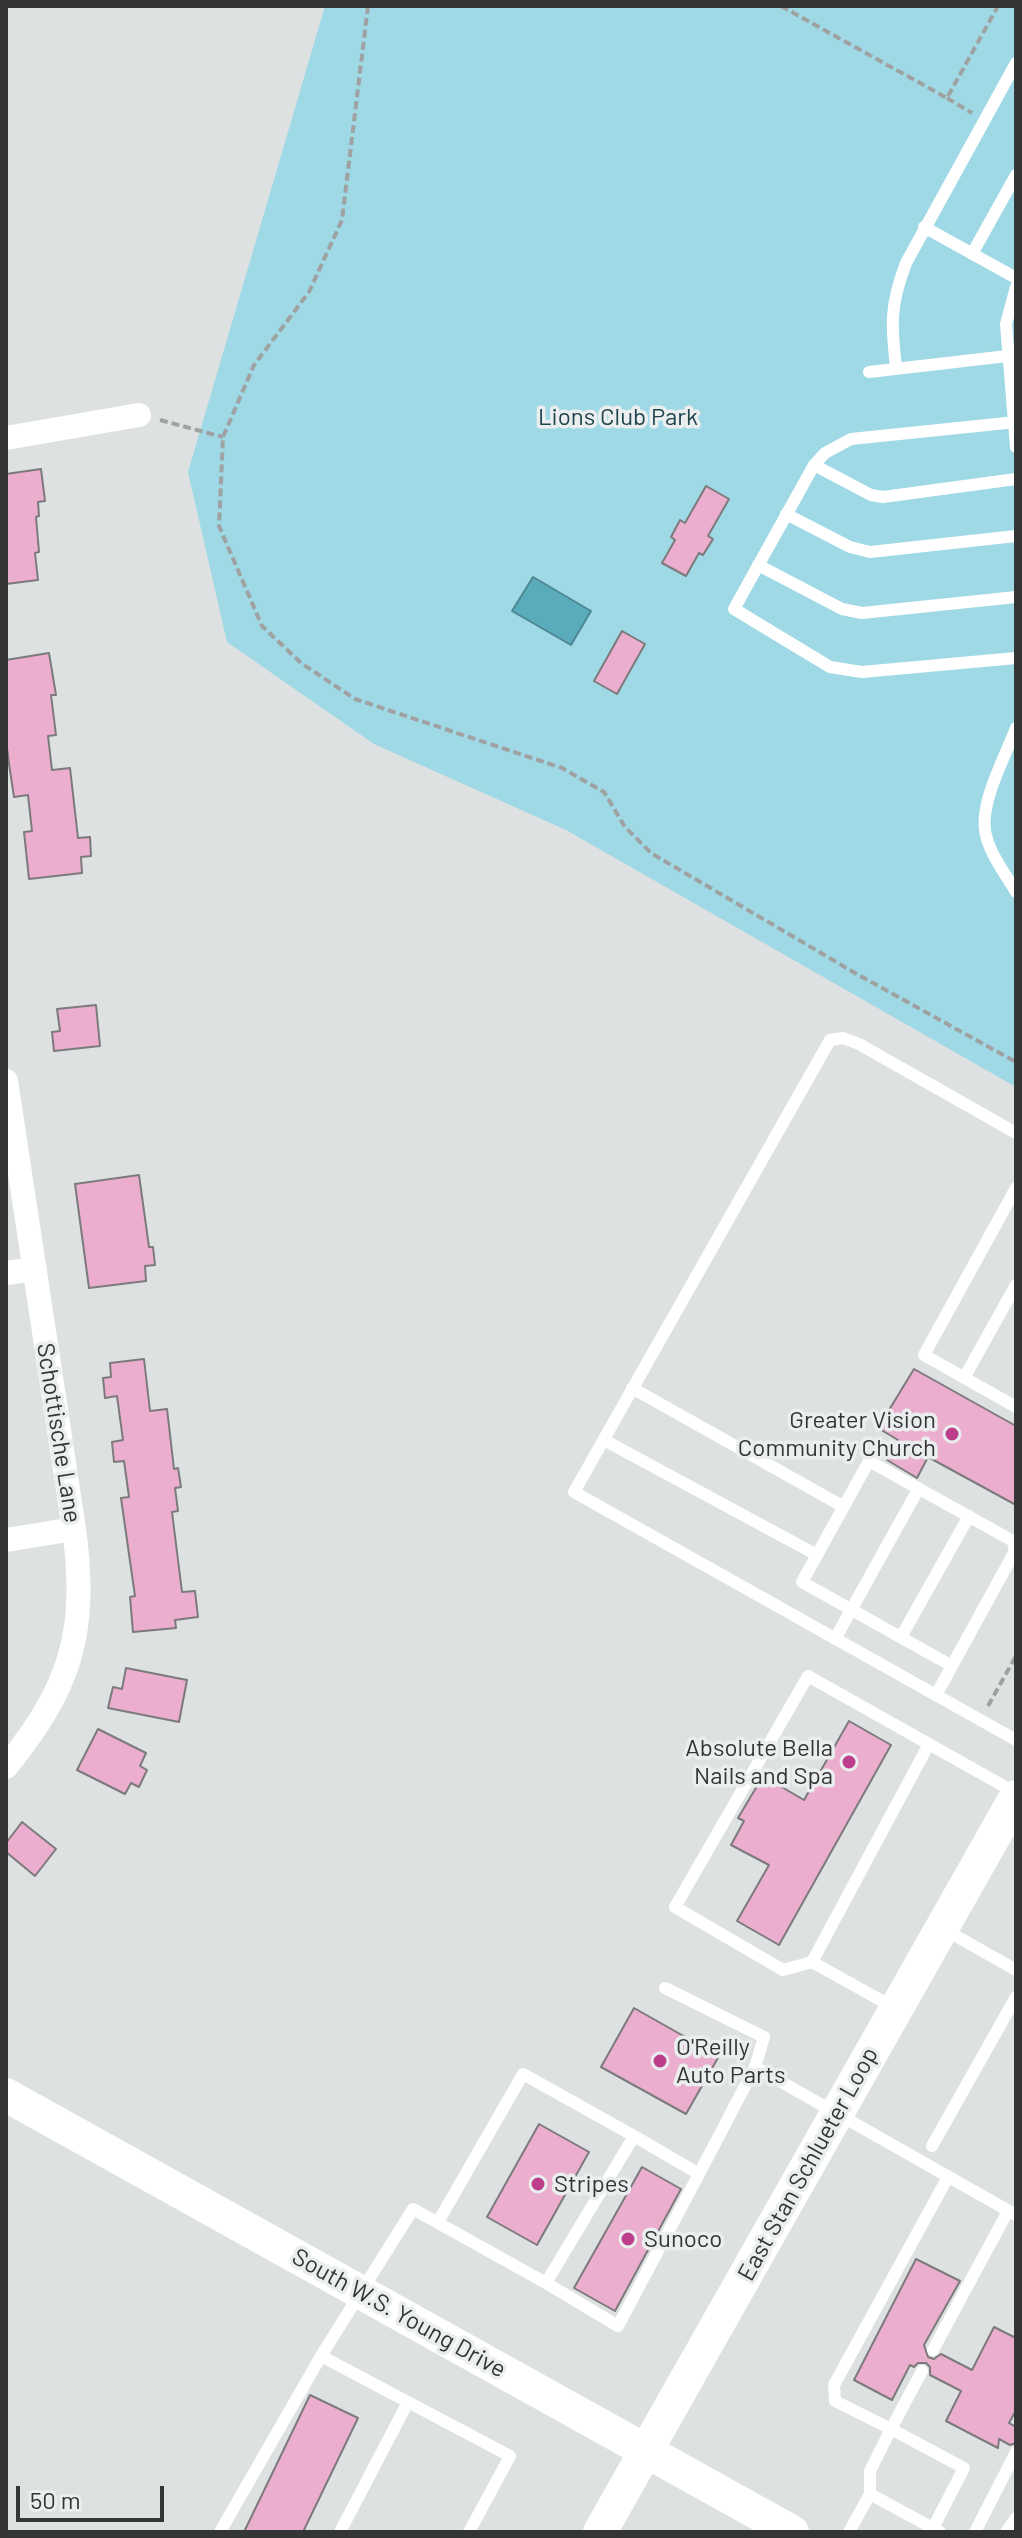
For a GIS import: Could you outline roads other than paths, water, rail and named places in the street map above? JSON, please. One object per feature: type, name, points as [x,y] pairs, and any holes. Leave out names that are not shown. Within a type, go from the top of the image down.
[{"type":"main road","name":"East Stan Schlueter Loop","points":[[600,2532],[1016,1795]]},
{"type":"main road","name":"South W.S. Young Drive","points":[[6,2095],[792,2532]]},
{"type":"street","points":[[6,438],[139,415]]},
{"type":"street","name":"Schottische Lane","points":[[6,1081],[74,1529],[80,1606],[71,1653],[54,1698],[40,1723],[6,1767]]},
{"type":"street","points":[[6,1273],[35,1269]]},
{"type":"street","points":[[6,1540],[74,1529]]},
{"type":"lane","points":[[896,367],[891,322],[895,291],[924,227],[1016,63]]},
{"type":"lane","points":[[972,254],[1016,175]]},
{"type":"lane","points":[[924,227],[1016,278]]},
{"type":"lane","points":[[1016,287],[1006,324],[1012,355],[1016,447]]},
{"type":"lane","points":[[869,372],[1012,355]]},
{"type":"lane","points":[[1015,422],[851,439],[825,453],[814,465],[734,609],[830,667],[862,672],[1016,658]]},
{"type":"lane","points":[[814,465],[871,495],[883,497],[1016,479]]},
{"type":"lane","points":[[786,514],[850,547],[870,552],[1016,536]]},
{"type":"lane","points":[[758,565],[842,609],[862,613],[1016,597]]},
{"type":"lane","points":[[1016,728],[985,806],[985,831],[995,857],[1016,892]]},
{"type":"lane","points":[[1016,1133],[859,1044],[843,1038],[830,1040],[574,1492],[1016,1740]]},
{"type":"lane","points":[[1016,1188],[924,1355],[1016,1407]]},
{"type":"lane","points":[[964,1378],[1016,1285]]},
{"type":"lane","points":[[632,1388],[844,1507]]},
{"type":"lane","points":[[604,1440],[817,1555]]},
{"type":"lane","points":[[936,1695],[952,1666],[1015,1551],[1013,1541],[869,1461],[802,1582],[952,1666]]},
{"type":"lane","points":[[835,1639],[919,1488]]},
{"type":"lane","points":[[901,1637],[969,1516]]},
{"type":"lane","points":[[896,2008],[812,1962],[783,1970],[675,1907],[808,1676],[1016,1795]]},
{"type":"lane","points":[[812,1962],[929,1744]]},
{"type":"lane","points":[[942,1928],[1016,1970]]},
{"type":"lane","points":[[220,2532],[321,2356],[413,2209],[618,2326],[755,2067],[764,2037],[665,1988]]},
{"type":"lane","points":[[932,2146],[1016,1997]]},
{"type":"lane","points":[[755,2067],[1012,2213],[950,2309],[937,2332],[933,2350]]},
{"type":"lane","points":[[438,2222],[523,2074],[699,2174]]},
{"type":"lane","points":[[546,2283],[634,2136]]},
{"type":"lane","points":[[870,2494],[936,2530],[964,2468],[835,2401],[834,2385],[853,2349],[873,2329],[948,2177]]},
{"type":"lane","points":[[853,2349],[866,2357]]},
{"type":"lane","points":[[321,2356],[510,2456],[469,2532]]},
{"type":"lane","points":[[849,2532],[870,2494],[870,2471],[891,2429],[909,2381],[922,2371]]},
{"type":"lane","points":[[340,2532],[408,2402]]},
{"type":"lane","points":[[975,2532],[1016,2452]]},
{"type":"lane","points":[[1006,2532],[1016,2518]]},
{"type":"place","name":"Greater Vision Community Church","points":[[952,1434]]},
{"type":"place","name":"Absolute Bella Nails and Spa","points":[[849,1762]]},
{"type":"place","name":"O'Reilly Auto Parts","points":[[660,2061]]},
{"type":"place","name":"Stripes","points":[[538,2184]]},
{"type":"place","name":"Sunoco","points":[[628,2239]]},
{"type":"park label","name":"Lions Club Park","points":[[618,417]]}]
